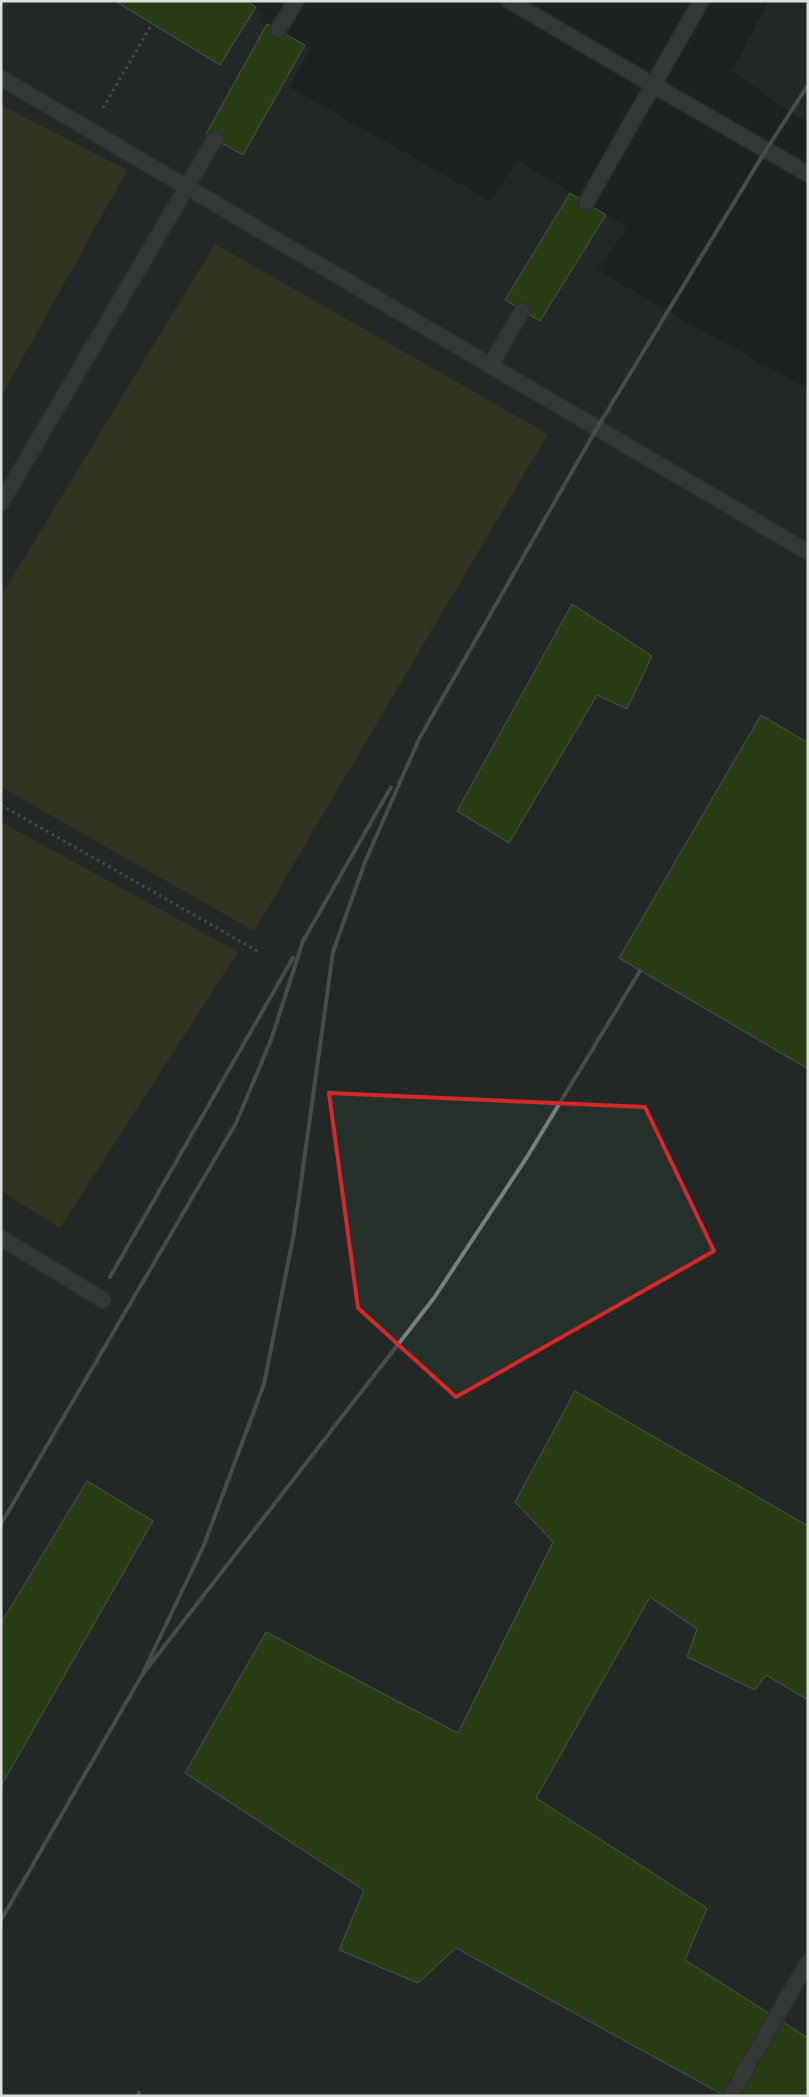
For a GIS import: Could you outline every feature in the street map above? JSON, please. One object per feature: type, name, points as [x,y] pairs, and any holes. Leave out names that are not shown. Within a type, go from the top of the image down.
[{"type":"street","points":[[278,30],[296,1]]},
{"type":"street","points":[[510,1],[808,174]]},
{"type":"street","points":[[586,203],[701,1]]},
{"type":"street","points":[[1,78],[808,552]]},
{"type":"street","points":[[1,503],[215,139]]},
{"type":"street","points":[[490,366],[522,310]]},
{"type":"street","points":[[1,1238],[103,1300]]},
{"type":"street","points":[[730,2096],[808,1962]]},
{"type":"path","points":[[90,130],[152,24]]},
{"type":"path","points":[[1,805],[258,952]]},
{"type":"highlighted area","points":[[329,1093],[645,1107],[714,1251],[456,1397],[358,1308]]},
{"type":"shaded area","points":[[1,1],[247,1],[264,12],[260,21],[310,48],[289,87],[490,201],[518,160],[627,228],[598,270],[667,311],[808,389],[808,2096],[1,2096]]},
{"type":"shaded area","points":[[769,1],[808,1],[808,121],[790,112],[732,71]]},
{"type":"shaded area","points":[[1,105],[127,170],[1,397]]},
{"type":"shaded area","points":[[215,244],[548,434],[254,931],[1,787],[1,596]]},
{"type":"shaded area","points":[[1,822],[238,952],[60,1228],[1,1191]]},
{"type":"building","points":[[115,1],[247,1],[256,7],[220,65]]},
{"type":"building","points":[[267,24],[305,45],[243,155],[206,134]]},
{"type":"building","points":[[570,193],[606,215],[540,321],[505,300]]},
{"type":"building","points":[[572,604],[652,656],[627,709],[597,695],[509,843],[457,811]]},
{"type":"building","points":[[761,715],[808,743],[808,1069],[619,958]]},
{"type":"building","points":[[575,1391],[808,1526],[808,1700],[766,1675],[755,1690],[687,1657],[697,1629],[650,1597],[536,1798],[707,1908],[685,1960],[808,2038],[808,2096],[725,2096],[456,1948],[418,1983],[339,1950],[364,1890],[185,1773],[266,1632],[458,1733],[553,1542],[515,1502]]},
{"type":"building","points":[[87,1481],[153,1521],[1,1786],[1,1623]]},
{"type":"railway","points":[[142,1675],[204,1545],[264,1384],[294,1233],[333,952],[365,862],[419,739],[597,428],[766,150],[808,85]]},
{"type":"railway","points":[[302,943],[391,787]]},
{"type":"railway","points":[[1,1524],[236,1123],[271,1040],[304,938]]},
{"type":"railway","points":[[110,1277],[293,958]]},
{"type":"railway","points":[[1,1920],[142,1675],[434,1298],[527,1157],[640,971]]}]
